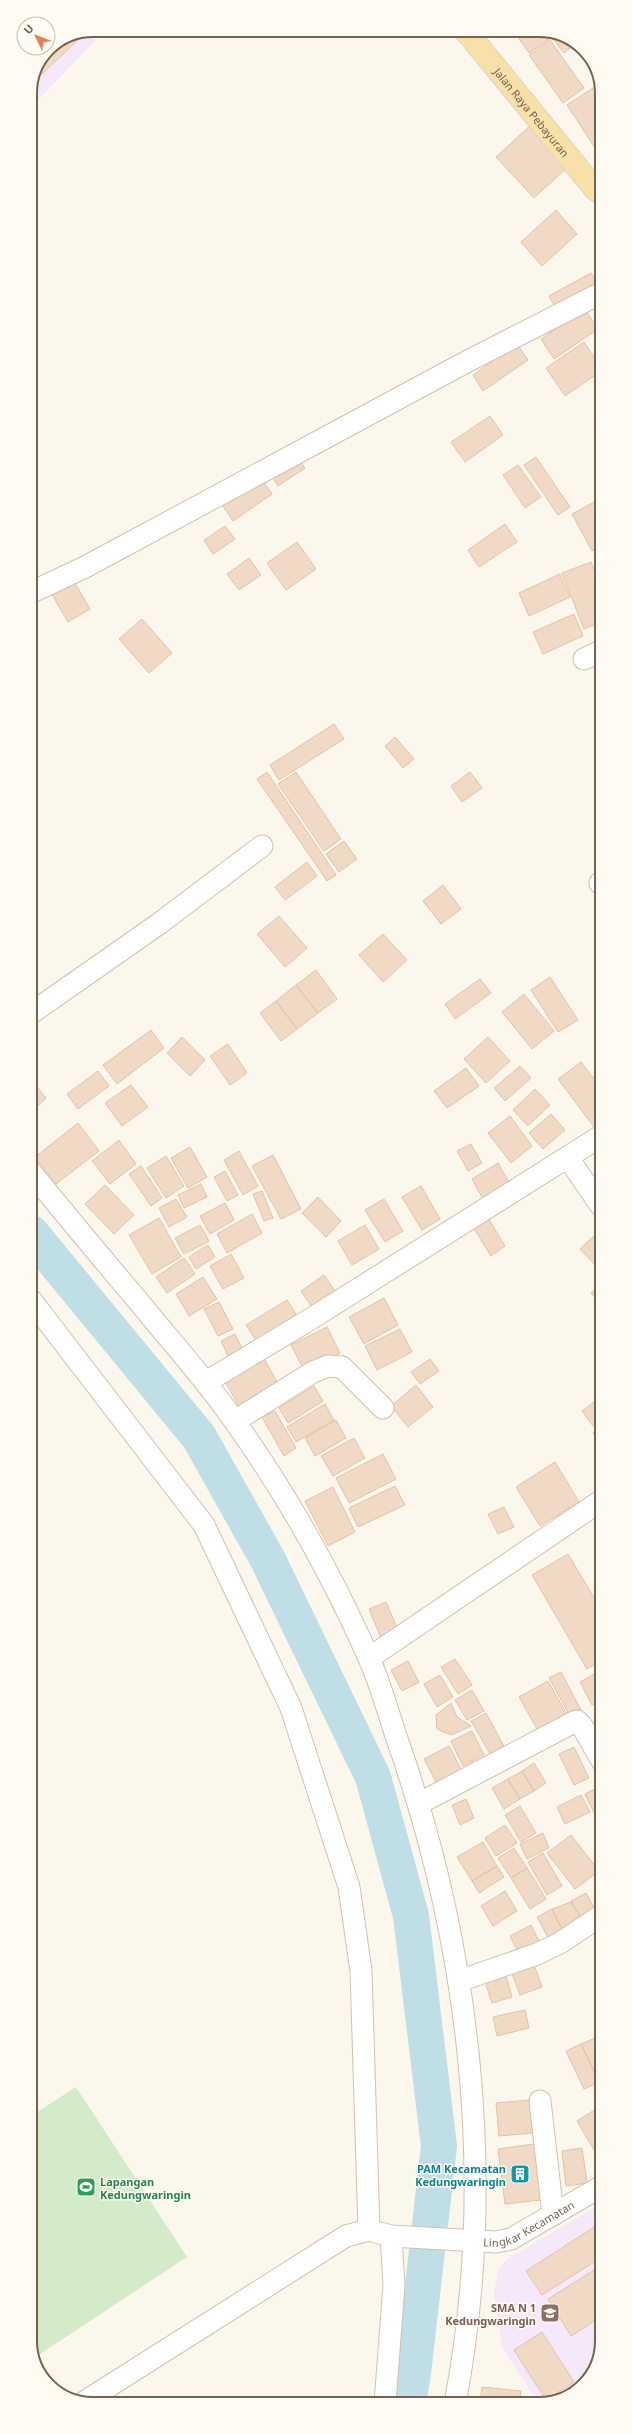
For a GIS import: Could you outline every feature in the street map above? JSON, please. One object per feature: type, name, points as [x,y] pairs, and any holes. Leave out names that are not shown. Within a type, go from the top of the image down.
[{"type":"main road","name":"Jalan Raya Pebayuran","points":[[476,37],[595,190]]},
{"type":"street","points":[[37,590],[85,567],[468,361],[595,296]]},
{"type":"street","points":[[37,1009],[160,923],[262,846]]},
{"type":"street","points":[[206,1382],[309,1320],[595,1140]]},
{"type":"street","points":[[568,1158],[595,1197]]},
{"type":"street","points":[[37,1179],[206,1382],[235,1421],[306,1534],[369,1658],[420,1803],[443,1892],[459,1981],[470,2067],[474,2163],[464,2240],[466,2328],[456,2397]]},
{"type":"street","points":[[37,1308],[204,1525],[291,1708],[349,1886],[362,1971],[370,2230],[346,2236],[335,2242],[92,2397]]},
{"type":"street","points":[[235,1421],[313,1372],[328,1366],[342,1367],[383,1408]]},
{"type":"street","points":[[369,1658],[595,1505]]},
{"type":"street","points":[[420,1803],[577,1721],[582,1726],[595,1749]]},
{"type":"street","points":[[459,1981],[537,1954],[560,1942],[595,1920]]},
{"type":"street","points":[[540,2101],[553,2215]]},
{"type":"street","name":"Lingkar Kecamatan","points":[[370,2230],[391,2236],[415,2236],[496,2242],[511,2239],[595,2190]]},
{"type":"street","points":[[385,2397],[394,2285],[391,2236]]},
{"type":"shaded area","points":[[99,37],[37,101],[38,82],[41,73],[42,74],[79,39]]},
{"type":"shaded area","name":"SMA N 1 Kedungwaringin","points":[[595,2207],[594,2352],[588,2369],[581,2378],[561,2393],[550,2396],[534,2397],[502,2347],[494,2293],[498,2270],[507,2259]]},
{"type":"green space","name":"Lapangan Kedungwaringin","points":[[76,2087],[187,2257],[39,2355],[37,2341],[37,2112]]},
{"type":"building","points":[[518,37],[543,37],[549,39],[529,53]]},
{"type":"building","points":[[79,39],[42,74],[41,73],[51,56],[56,56],[56,51],[71,41]]},
{"type":"building","points":[[553,39],[561,41],[571,47],[564,53]]},
{"type":"building","points":[[550,40],[584,88],[563,103],[529,55]]},
{"type":"building","points":[[594,87],[595,148],[567,105]]},
{"type":"building","points":[[533,123],[571,164],[534,198],[496,157]]},
{"type":"building","points":[[556,210],[577,234],[542,266],[521,242]]},
{"type":"building","points":[[591,273],[595,280],[595,289],[557,310],[549,296]]},
{"type":"building","points":[[585,309],[595,324],[595,331],[554,359],[541,339]]},
{"type":"building","points":[[584,342],[595,358],[595,375],[565,396],[546,368]]},
{"type":"building","points":[[517,344],[528,360],[483,391],[473,375]]},
{"type":"building","points":[[490,416],[503,435],[465,462],[451,442]]},
{"type":"building","points":[[296,455],[305,468],[278,486],[270,473]]},
{"type":"building","points":[[536,457],[570,507],[558,515],[524,465]]},
{"type":"building","points":[[518,465],[541,497],[525,508],[503,475]]},
{"type":"building","points":[[259,475],[272,494],[233,521],[220,502]]},
{"type":"building","points":[[595,502],[595,549],[592,551],[572,514]]},
{"type":"building","points":[[505,524],[517,542],[479,567],[468,550]]},
{"type":"building","points":[[225,526],[235,539],[213,554],[204,540]]},
{"type":"building","points":[[297,542],[316,569],[286,590],[267,563]]},
{"type":"building","points":[[249,558],[261,575],[239,590],[227,574]]},
{"type":"building","points":[[591,562],[595,572],[595,624],[584,629],[562,573]]},
{"type":"building","points":[[560,574],[570,597],[529,616],[519,593]]},
{"type":"building","points":[[72,578],[90,609],[68,622],[50,591]]},
{"type":"building","points":[[574,614],[583,636],[543,654],[533,632]]},
{"type":"building","points":[[142,619],[172,653],[149,673],[119,639]]},
{"type":"building","points":[[334,724],[344,739],[279,780],[270,765]]},
{"type":"building","points":[[395,737],[414,759],[403,768],[385,746]]},
{"type":"building","points":[[267,772],[336,875],[327,881],[257,779]]},
{"type":"building","points":[[296,772],[341,839],[324,851],[278,784]]},
{"type":"building","points":[[470,772],[482,788],[462,802],[451,786]]},
{"type":"building","points":[[344,841],[357,859],[339,872],[326,854]]},
{"type":"building","points":[[307,862],[317,876],[285,900],[275,887]]},
{"type":"building","points":[[443,885],[461,909],[441,924],[423,901]]},
{"type":"building","points":[[279,916],[307,948],[285,967],[257,934]]},
{"type":"building","points":[[383,934],[407,960],[383,982],[359,955]]},
{"type":"building","points":[[316,970],[337,999],[318,1013],[296,985]]},
{"type":"building","points":[[550,977],[578,1020],[558,1032],[531,990]]},
{"type":"building","points":[[480,979],[491,993],[455,1019],[445,1004]]},
{"type":"building","points":[[296,985],[318,1013],[297,1029],[276,1001]]},
{"type":"building","points":[[524,994],[554,1031],[532,1049],[502,1012]]},
{"type":"building","points":[[276,1001],[297,1029],[281,1041],[260,1013]]},
{"type":"building","points":[[151,1030],[164,1048],[117,1084],[103,1065]]},
{"type":"building","points":[[182,1037],[205,1060],[190,1076],[167,1053]]},
{"type":"building","points":[[488,1037],[510,1061],[486,1083],[464,1059]]},
{"type":"building","points":[[228,1044],[247,1073],[230,1085],[210,1056]]},
{"type":"building","points":[[581,1062],[595,1080],[594,1127],[558,1079]]},
{"type":"building","points":[[520,1066],[531,1078],[505,1101],[494,1088]]},
{"type":"building","points":[[466,1068],[479,1086],[447,1108],[434,1091]]},
{"type":"building","points":[[98,1071],[109,1086],[78,1109],[67,1094]]},
{"type":"building","points":[[131,1085],[148,1107],[122,1126],[105,1103]]},
{"type":"building","points":[[37,1087],[46,1098],[37,1106]]},
{"type":"building","points":[[535,1089],[550,1105],[528,1126],[513,1110]]},
{"type":"building","points":[[551,1114],[565,1130],[543,1149],[529,1133]]},
{"type":"building","points":[[510,1116],[532,1146],[511,1163],[488,1133]]},
{"type":"building","points":[[78,1123],[99,1151],[56,1184],[37,1160],[37,1155]]},
{"type":"building","points":[[119,1140],[136,1164],[110,1184],[92,1161]]},
{"type":"building","points":[[471,1144],[482,1163],[468,1171],[457,1151]]},
{"type":"building","points":[[190,1147],[207,1177],[188,1188],[171,1158]]},
{"type":"building","points":[[239,1151],[258,1186],[243,1195],[224,1160]]},
{"type":"building","points":[[273,1155],[301,1209],[281,1219],[252,1166]]},
{"type":"building","points":[[166,1156],[184,1186],[166,1198],[147,1168]]},
{"type":"building","points":[[498,1163],[510,1184],[483,1199],[472,1179]]},
{"type":"building","points":[[141,1166],[162,1198],[151,1206],[129,1174]]},
{"type":"building","points":[[225,1171],[238,1195],[227,1201],[214,1177]]},
{"type":"building","points":[[201,1184],[207,1197],[184,1208],[178,1195]]},
{"type":"building","points":[[105,1185],[134,1215],[114,1234],[85,1204]]},
{"type":"building","points":[[421,1186],[440,1219],[422,1230],[402,1197]]},
{"type":"building","points":[[262,1191],[273,1218],[264,1221],[253,1194]]},
{"type":"building","points":[[318,1197],[341,1221],[326,1237],[302,1213]]},
{"type":"building","points":[[176,1199],[187,1217],[169,1227],[159,1208]]},
{"type":"building","points":[[384,1199],[403,1231],[385,1242],[365,1210]]},
{"type":"building","points":[[225,1203],[234,1220],[210,1234],[200,1216]]},
{"type":"building","points":[[485,1213],[505,1246],[491,1256],[470,1222]]},
{"type":"building","points":[[252,1214],[262,1233],[227,1253],[217,1234]]},
{"type":"building","points":[[159,1218],[181,1257],[152,1274],[129,1235]]},
{"type":"building","points":[[200,1225],[209,1241],[184,1254],[175,1238]]},
{"type":"building","points":[[365,1225],[379,1249],[352,1265],[338,1241]]},
{"type":"building","points":[[595,1235],[595,1265],[580,1249]]},
{"type":"building","points":[[208,1245],[215,1257],[196,1269],[189,1257]]},
{"type":"building","points":[[231,1254],[244,1278],[223,1289],[210,1266]]},
{"type":"building","points":[[184,1258],[195,1274],[167,1293],[156,1277]]},
{"type":"building","points":[[324,1275],[337,1294],[314,1310],[301,1291]]},
{"type":"building","points":[[203,1277],[217,1299],[189,1316],[176,1294]]},
{"type":"building","points":[[595,1289],[595,1297],[591,1293]]},
{"type":"building","points":[[384,1298],[398,1325],[364,1344],[349,1317]]},
{"type":"building","points":[[287,1300],[301,1322],[260,1347],[246,1325]]},
{"type":"building","points":[[219,1302],[233,1329],[218,1336],[204,1309]]},
{"type":"building","points":[[327,1327],[340,1353],[304,1370],[291,1345]]},
{"type":"building","points":[[400,1329],[412,1352],[377,1370],[365,1346]]},
{"type":"building","points":[[235,1334],[245,1355],[231,1362],[221,1341]]},
{"type":"building","points":[[261,1353],[282,1391],[242,1412],[221,1374]]},
{"type":"building","points":[[430,1359],[439,1371],[420,1384],[411,1372]]},
{"type":"building","points":[[416,1385],[433,1407],[408,1427],[391,1406]]},
{"type":"building","points":[[314,1386],[323,1401],[288,1423],[279,1408]]},
{"type":"building","points":[[595,1401],[595,1424],[593,1426],[582,1411]]},
{"type":"building","points":[[325,1404],[334,1420],[296,1442],[287,1427]]},
{"type":"building","points":[[275,1411],[296,1448],[284,1456],[262,1417]]},
{"type":"building","points":[[336,1420],[346,1438],[315,1456],[305,1438]]},
{"type":"building","points":[[354,1438],[365,1458],[333,1476],[321,1456]]},
{"type":"building","points":[[383,1454],[396,1479],[349,1503],[336,1478]]},
{"type":"building","points":[[555,1462],[579,1502],[540,1526],[516,1487]]},
{"type":"building","points":[[395,1486],[405,1505],[358,1527],[349,1508]]},
{"type":"building","points":[[333,1487],[355,1532],[328,1546],[305,1501]]},
{"type":"building","points":[[504,1507],[514,1527],[498,1534],[488,1514]]},
{"type":"building","points":[[568,1554],[595,1599],[595,1664],[587,1669],[532,1575]]},
{"type":"building","points":[[386,1602],[398,1630],[381,1638],[369,1609]]},
{"type":"building","points":[[455,1659],[472,1685],[458,1694],[441,1667]]},
{"type":"building","points":[[408,1661],[419,1682],[402,1691],[391,1670]]},
{"type":"building","points":[[561,1672],[581,1710],[570,1716],[549,1678]]},
{"type":"building","points":[[594,1674],[595,1703],[592,1705],[580,1682]]},
{"type":"building","points":[[440,1675],[453,1697],[437,1707],[424,1684]]},
{"type":"building","points":[[548,1681],[570,1720],[541,1736],[519,1697]]},
{"type":"building","points":[[472,1690],[484,1711],[467,1720],[455,1700]]},
{"type":"building","points":[[451,1703],[457,1717],[471,1726],[451,1735],[437,1729],[436,1715]]},
{"type":"building","points":[[486,1713],[506,1750],[492,1757],[471,1721]]},
{"type":"building","points":[[595,1724],[595,1738],[589,1727]]},
{"type":"building","points":[[472,1731],[484,1755],[463,1766],[451,1741]]},
{"type":"building","points":[[449,1746],[465,1777],[440,1790],[424,1759]]},
{"type":"building","points":[[574,1747],[589,1778],[574,1785],[559,1754]]},
{"type":"building","points":[[534,1763],[546,1783],[534,1791],[522,1771]]},
{"type":"building","points":[[522,1771],[534,1791],[520,1799],[508,1779]]},
{"type":"building","points":[[508,1779],[520,1799],[504,1809],[492,1788]]},
{"type":"building","points":[[595,1789],[595,1815],[585,1794]]},
{"type":"building","points":[[581,1795],[590,1812],[565,1824],[557,1807]]},
{"type":"building","points":[[466,1799],[474,1818],[460,1825],[452,1805]]},
{"type":"building","points":[[520,1806],[536,1833],[521,1842],[505,1815]]},
{"type":"building","points":[[505,1825],[517,1843],[496,1856],[485,1838]]},
{"type":"building","points":[[543,1833],[549,1848],[527,1859],[520,1844]]},
{"type":"building","points":[[571,1835],[595,1866],[595,1874],[575,1889],[547,1853]]},
{"type":"building","points":[[483,1842],[497,1866],[472,1881],[457,1857]]},
{"type":"building","points":[[514,1848],[527,1868],[511,1878],[498,1858]]},
{"type":"building","points":[[543,1853],[562,1886],[547,1895],[528,1862]]},
{"type":"building","points":[[497,1866],[504,1877],[479,1893],[472,1881]]},
{"type":"building","points":[[527,1868],[546,1899],[530,1909],[511,1878]]},
{"type":"building","points":[[505,1891],[517,1911],[493,1926],[481,1906]]},
{"type":"building","points":[[586,1893],[595,1910],[595,1919],[585,1925],[571,1901]]},
{"type":"building","points":[[571,1902],[585,1925],[565,1935],[552,1909]]},
{"type":"building","points":[[552,1909],[565,1935],[550,1941],[537,1917]]},
{"type":"building","points":[[531,1925],[542,1947],[521,1958],[510,1936]]},
{"type":"building","points":[[532,1959],[542,1987],[520,1995],[510,1968]]},
{"type":"building","points":[[504,1969],[512,1997],[492,2003],[483,1975]]},
{"type":"building","points":[[525,2010],[529,2028],[497,2036],[493,2017]]},
{"type":"building","points":[[595,2038],[595,2074],[581,2044]]},
{"type":"building","points":[[581,2044],[595,2074],[595,2084],[584,2089],[566,2051]]},
{"type":"building","name":"PAM Kecamatan Kedungwaringin","points":[[530,2100],[533,2133],[499,2136],[496,2103]]},
{"type":"building","points":[[595,2110],[595,2152],[577,2121]]},
{"type":"building","name":"PAM Kecamatan Kedungwaringin","points":[[534,2144],[541,2200],[505,2204],[498,2149]]},
{"type":"building","points":[[582,2148],[587,2183],[566,2186],[562,2151]]},
{"type":"building","points":[[595,2227],[595,2261],[542,2295],[526,2271]]},
{"type":"building","points":[[595,2269],[595,2321],[571,2336],[548,2299]]},
{"type":"building","points":[[542,2332],[574,2382],[554,2395],[544,2397],[514,2350]]},
{"type":"building","points":[[482,2387],[521,2391],[520,2397],[481,2397]]},
{"type":"waterway","points":[[37,1240],[199,1437],[268,1560],[373,1777],[411,1916],[439,2146],[409,2397]]},
{"type":"place","name":"PAM Kecamatan Kedungwaringin","points":[[520,2174]]},
{"type":"place","name":"Lapangan Kedungwaringin","points":[[86,2187]]},
{"type":"place","name":"SMA N 1 Kedungwaringin","points":[[550,2313]]}]
